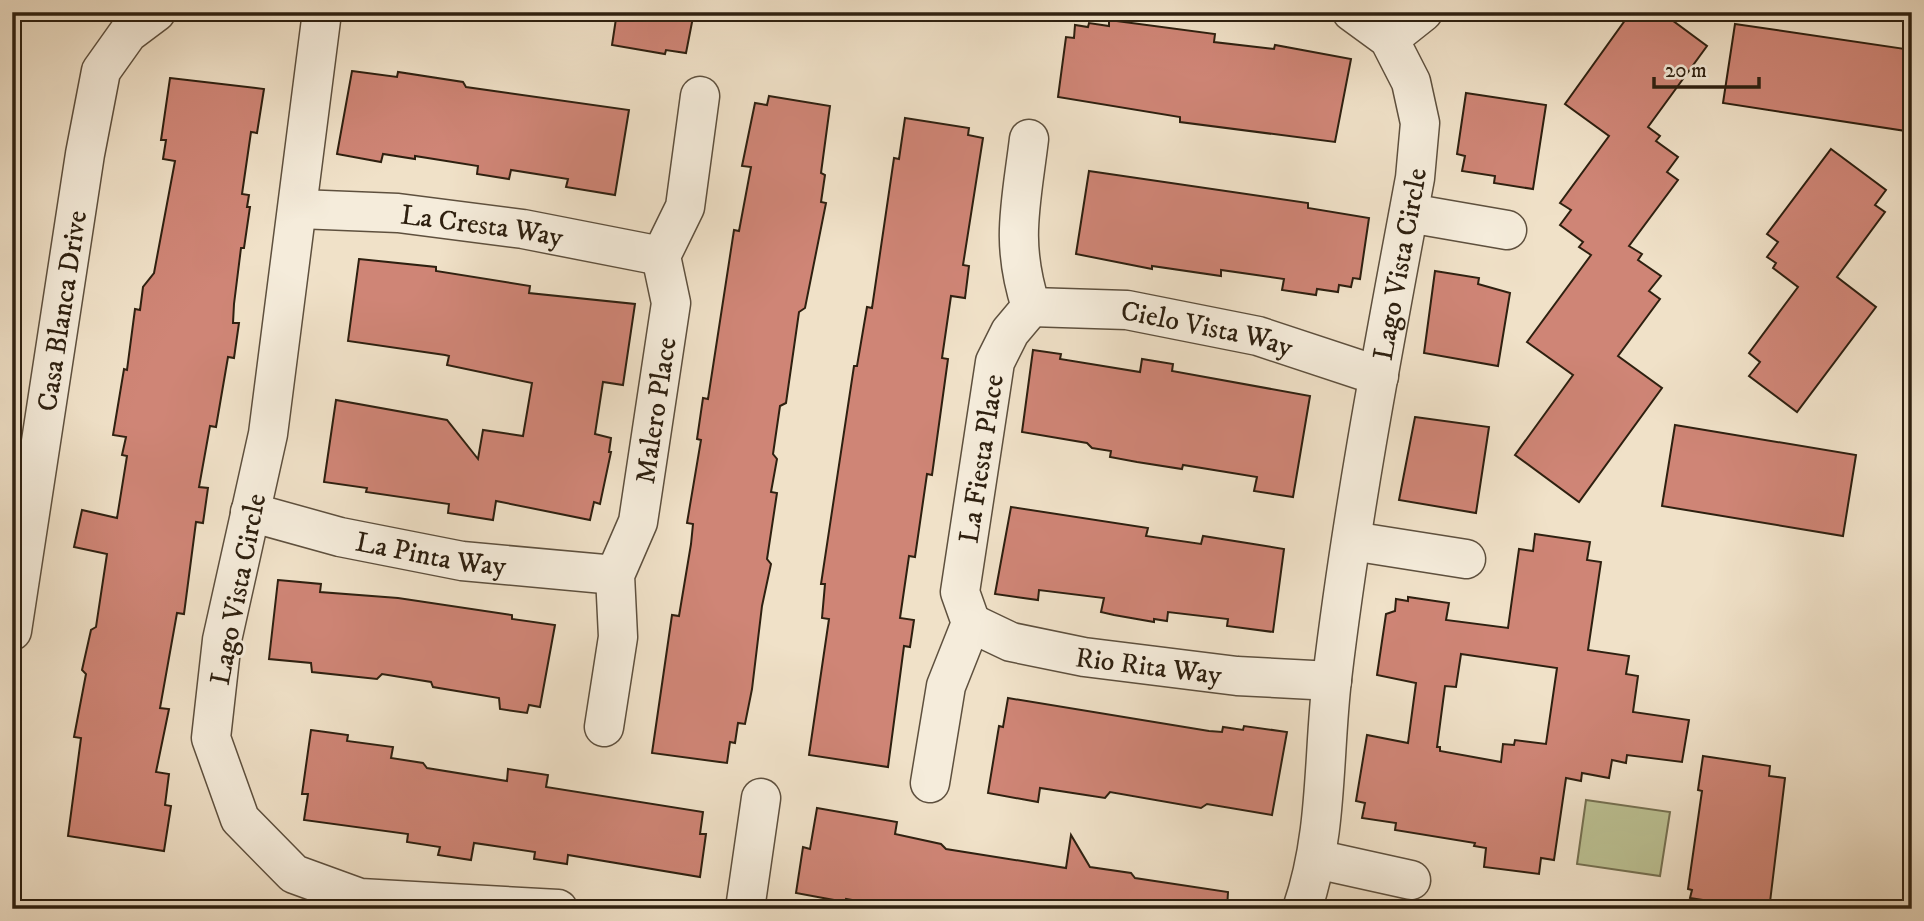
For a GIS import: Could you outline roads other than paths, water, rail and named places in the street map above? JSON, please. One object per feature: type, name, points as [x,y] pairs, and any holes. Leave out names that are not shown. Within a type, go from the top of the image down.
[{"type":"street","name":"Casa Blanca Drive","points":[[12,631],[85,154],[102,71],[128,33],[156,12]]},
{"type":"street","name":"Lago Vista Circle","points":[[323,12],[316,47],[299,209],[268,434],[222,640],[211,738],[240,818],[294,874],[360,898],[558,909]]},
{"type":"street","name":"Lago Vista Circle","points":[[1302,909],[1316,859],[1332,681],[1378,376],[1409,213],[1420,122],[1411,82],[1389,39],[1352,12]]},
{"type":"street","points":[[1389,39],[1423,12]]},
{"type":"street","points":[[661,256],[685,207],[700,96]]},
{"type":"street","points":[[1029,139],[1016,236],[1020,272],[1031,307]]},
{"type":"street","name":"La Cresta Way","points":[[299,209],[398,212],[523,229],[661,256]]},
{"type":"street","points":[[1409,213],[1507,230]]},
{"type":"street","name":"Malero Place","points":[[604,727],[618,637],[615,575],[638,522],[671,303],[661,256]]},
{"type":"street","name":"Cielo Vista Way","points":[[1031,307],[1127,310],[1258,336],[1378,376]]},
{"type":"street","name":"La Fiesta Place","points":[[971,623],[960,592],[995,362],[1010,332],[1031,307]]},
{"type":"street","name":"La Pinta Way","points":[[250,512],[340,537],[462,561],[615,575]]},
{"type":"street","points":[[1352,541],[1466,559]]},
{"type":"street","points":[[930,783],[946,685],[971,623]]},
{"type":"street","name":"Rio Rita Way","points":[[971,623],[1011,642],[1084,657],[1237,676],[1332,681]]},
{"type":"street","points":[[745,909],[761,798]]},
{"type":"street","points":[[1316,859],[1411,880]]}]
